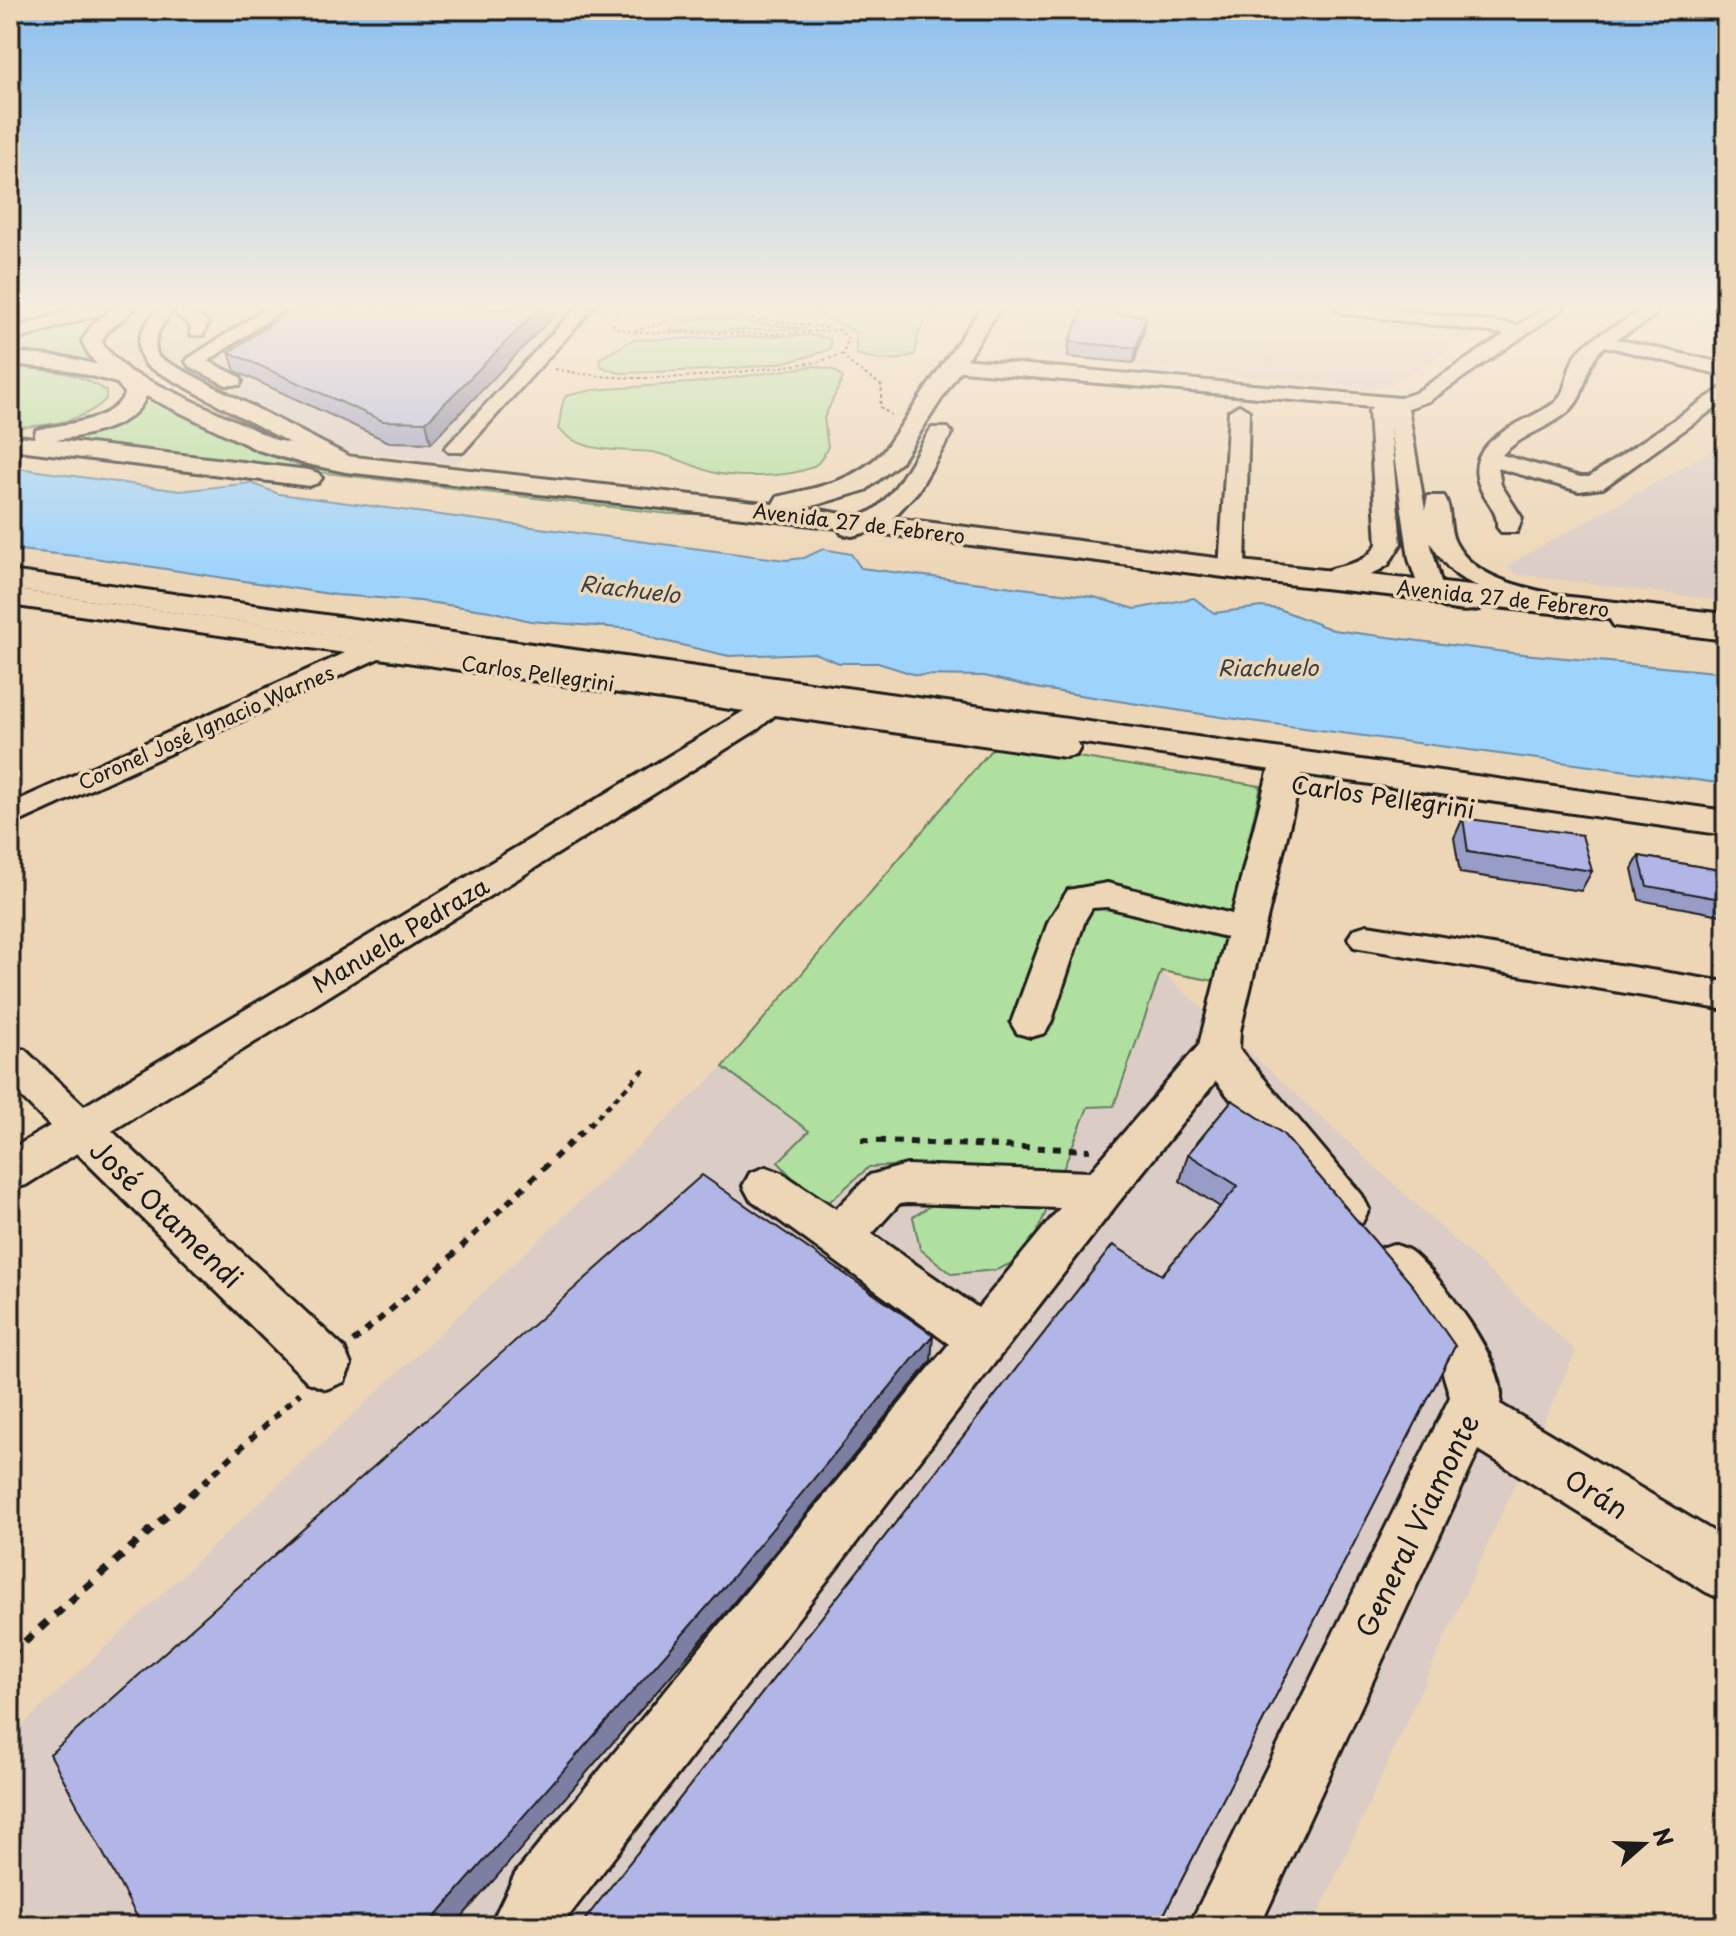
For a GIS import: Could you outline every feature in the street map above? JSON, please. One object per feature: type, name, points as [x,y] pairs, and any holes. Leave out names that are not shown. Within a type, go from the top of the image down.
[{"type":"main road","points":[[10,440],[72,430],[121,414],[133,405],[135,398]]},
{"type":"main road","name":"Avenida 27 de Febrero","points":[[168,398],[267,445],[302,456],[346,464],[728,506],[1232,569],[1726,623]]},
{"type":"main road","points":[[728,506],[802,501],[861,483],[876,474],[892,457],[930,398]]},
{"type":"main road","points":[[799,534],[869,524],[895,506],[953,413]]},
{"type":"main road","name":"Avenida 27 de Febrero","points":[[10,440],[1726,641]]},
{"type":"main road","points":[[921,465],[921,478],[938,502],[986,529],[1051,547]]},
{"type":"main road","name":"Carlos Pellegrini","points":[[20,594],[388,642],[1054,738],[1152,755],[1726,823]]},
{"type":"main road","name":"Carlos Pellegrini","points":[[1286,771],[1726,847]]},
{"type":"street","points":[[232,398],[346,464]]},
{"type":"street","points":[[456,448],[502,398]]},
{"type":"street","points":[[1329,579],[1361,571],[1377,563],[1386,553],[1389,536],[1379,411],[1394,398]]},
{"type":"street","points":[[1394,398],[1421,559],[1430,590],[1445,600],[1726,632]]},
{"type":"street","points":[[1395,398],[1424,416]]},
{"type":"street","points":[[1509,527],[1510,518],[1491,492],[1484,470],[1488,458],[1507,440],[1563,407],[1570,398]]},
{"type":"street","points":[[1488,458],[1579,484],[1595,483],[1716,398]]},
{"type":"street","points":[[1232,569],[1239,411]]},
{"type":"street","points":[[1432,478],[1441,540],[1459,563],[1494,583],[1568,605]]},
{"type":"street","name":"Coronel José Ignacio Warnes","points":[[10,816],[388,642]]},
{"type":"street","name":"Manuela Pedraza","points":[[10,1172],[778,699]]},
{"type":"street","points":[[525,1926],[539,1898],[984,1341],[1097,1171],[1219,1049],[1245,929],[1286,771]]},
{"type":"street","points":[[1031,1023],[1067,920],[1081,898],[1107,895],[1245,929]]},
{"type":"street","points":[[1367,938],[1726,996]]},
{"type":"street","name":"General Viamonte","points":[[1219,1049],[1228,1067],[1449,1332],[1475,1377],[1476,1399],[1224,1926]]},
{"type":"street","name":"José Otamendi","points":[[10,1061],[326,1365]]},
{"type":"street","points":[[840,1237],[886,1188],[1097,1171]]},
{"type":"street","points":[[766,1186],[984,1341]]},
{"type":"street","name":"Orán","points":[[1469,1414],[1726,1572]]},
{"type":"path","points":[[881,398],[880,407],[888,414],[916,420]]},
{"type":"path","points":[[861,1140],[1097,1171]]},
{"type":"shaded area","points":[[204,398],[514,398],[456,463],[286,440]]},
{"type":"shaded area","points":[[1726,443],[1726,601],[1517,574],[1506,566]]},
{"type":"shaded area","points":[[1161,971],[1576,1351],[1313,1926],[10,1926],[10,1737],[723,1067],[869,1167],[1060,1177],[1088,1107],[1114,1105]]},
{"type":"green space","points":[[10,398],[106,398],[86,414],[74,418],[35,426],[10,427]]},
{"type":"green space","points":[[131,398],[157,398],[267,451],[835,524],[670,514],[31,438],[87,429]]},
{"type":"green space","points":[[565,398],[833,398],[824,418],[828,447],[818,463],[798,472],[753,476],[715,473],[651,452],[614,450],[579,443],[558,429]]},
{"type":"green space","points":[[996,744],[1261,786],[1215,981],[1161,971],[1114,1106],[1088,1107],[1060,1177],[909,1165],[869,1167],[821,1209],[778,1162],[809,1131],[723,1067]]},
{"type":"green space","points":[[941,1199],[1049,1205],[1026,1257],[996,1270],[952,1274],[920,1249],[913,1217]]},
{"type":"water","name":"Riachuelo","points":[[10,467],[180,491],[251,483],[279,494],[785,560],[804,558],[823,549],[851,554],[861,568],[1094,597],[1135,609],[1194,598],[1214,613],[1261,607],[1279,609],[1333,630],[1513,653],[1726,673],[1726,784],[1221,717],[1041,689],[984,676],[916,675],[878,663],[839,663],[814,653],[729,656],[655,639],[633,629],[530,621],[490,611],[420,601],[336,595],[94,558],[10,549]]},
{"type":"building","points":[[332,398],[450,398],[426,422],[383,421]]},
{"type":"building","points":[[1463,818],[1582,835],[1592,871],[1468,852]]},
{"type":"building","points":[[1639,856],[1726,871],[1726,900],[1647,886]]},
{"type":"building","points":[[1232,1100],[1283,1134],[1413,1286],[1455,1346],[1158,1926],[580,1926],[1113,1245],[1162,1275],[1238,1186],[1188,1154]]},
{"type":"building","points":[[702,1175],[933,1335],[720,1592],[427,1926],[142,1926],[50,1754]]}]
